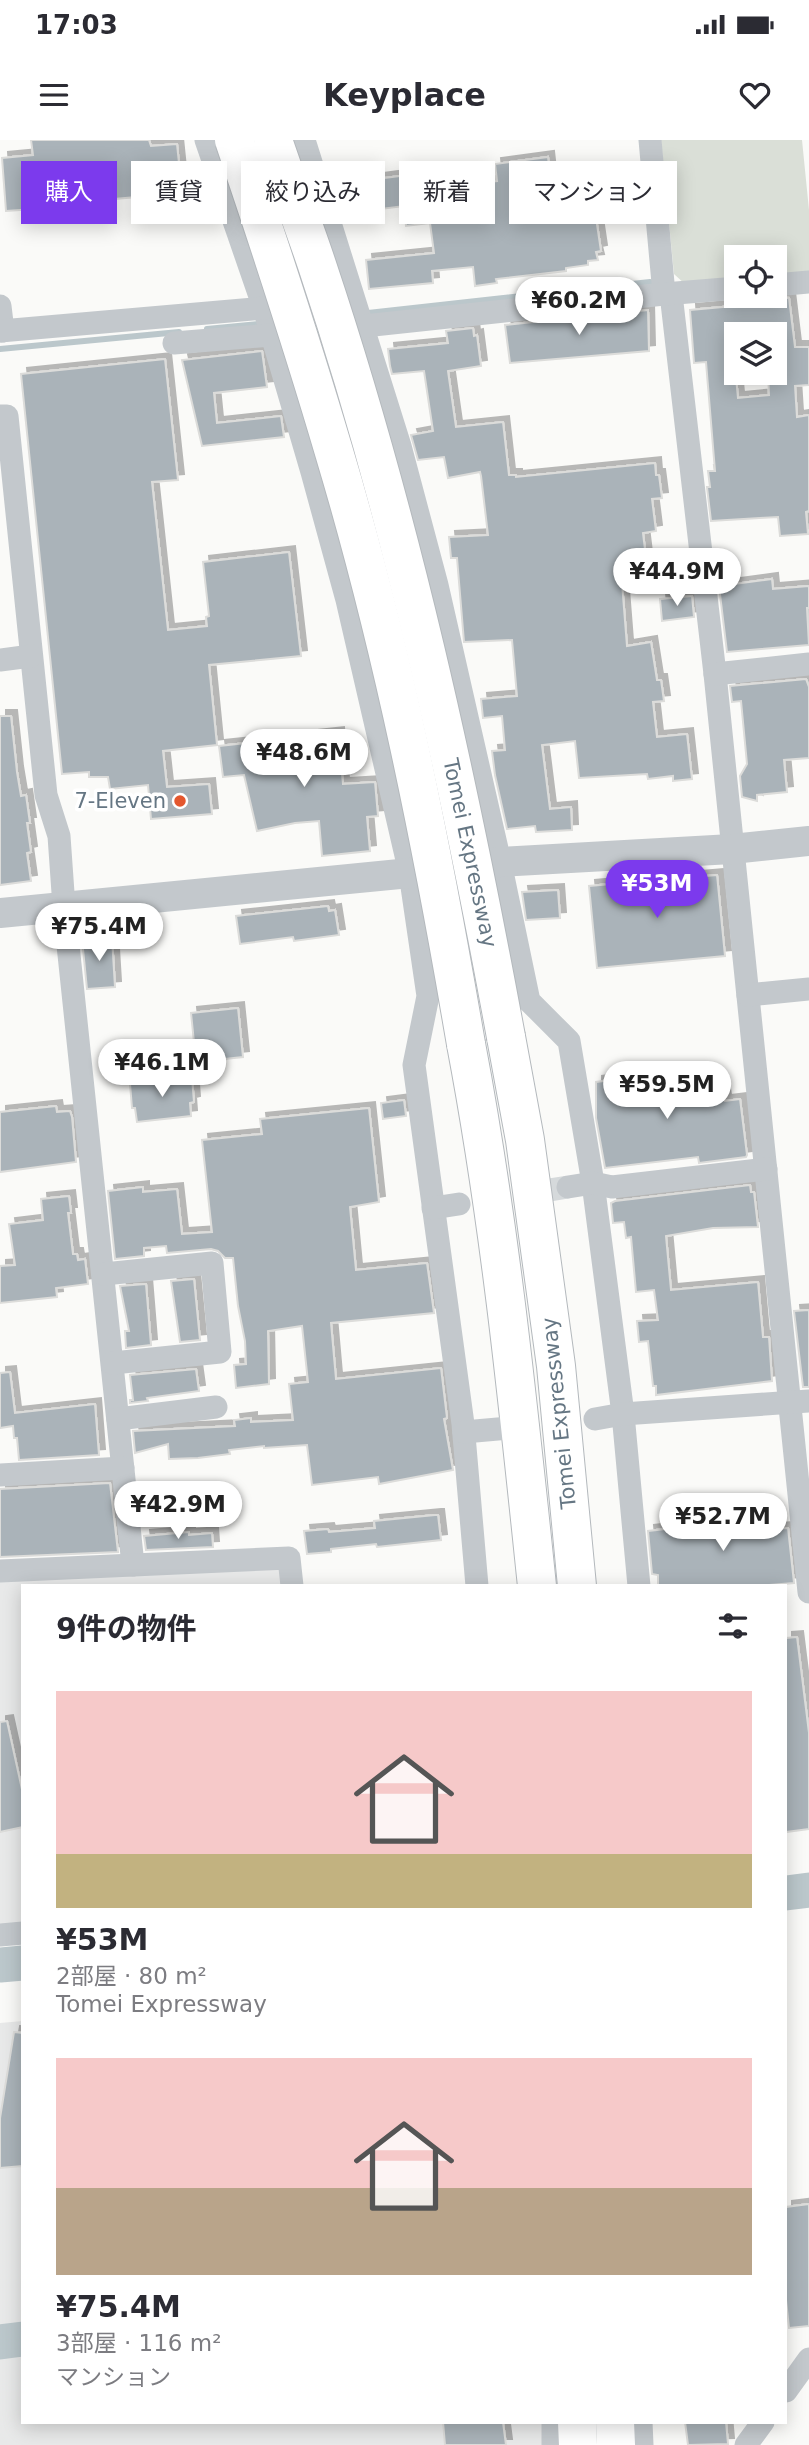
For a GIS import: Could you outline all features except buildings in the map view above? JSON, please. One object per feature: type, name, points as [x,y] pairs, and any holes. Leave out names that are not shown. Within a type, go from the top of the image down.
[{"type":"highway","name":"Tomei Expressway","points":[[234,140],[335,453],[378,616],[416,780],[485,1147],[512,1346],[537,1584]]},
{"type":"highway","name":"Tomei Expressway","points":[[273,140],[325,291],[370,442],[415,609],[454,774],[525,1140],[556,1366],[577,1584]]},
{"type":"highway","points":[[578,2424],[578,2445]]},
{"type":"highway","points":[[615,2424],[616,2445]]},
{"type":"street","points":[[206,140],[264,308],[312,472],[347,600],[410,873],[428,996],[414,1065],[464,1432],[477,1584]]},
{"type":"street","points":[[304,140],[400,446],[437,585],[529,1001],[569,1041],[593,1183],[623,1414],[639,1584]]},
{"type":"street","points":[[650,140],[715,674],[766,1169],[799,1402],[809,1592]]},
{"type":"street","points":[[787,284],[809,282]]},
{"type":"street","points":[[364,327],[724,289]]},
{"type":"street","points":[[0,306],[1,331],[264,308]]},
{"type":"street","points":[[174,343],[271,335]]},
{"type":"street","points":[[0,416],[7,416],[46,795],[59,836],[132,1565]]},
{"type":"street","points":[[312,472],[400,446]]},
{"type":"street","points":[[347,600],[437,585]]},
{"type":"street","points":[[0,660],[30,656]]},
{"type":"street","points":[[715,674],[809,664]]},
{"type":"street","points":[[0,913],[500,862],[732,849],[809,841]]},
{"type":"street","points":[[748,995],[809,989]]},
{"type":"street","points":[[568,1187],[593,1183],[612,1187],[766,1169]]},
{"type":"street","points":[[433,1208],[459,1204]]},
{"type":"street","points":[[104,1274],[212,1263],[220,1352],[113,1363]]},
{"type":"street","points":[[595,1419],[623,1414],[799,1402]]},
{"type":"street","points":[[118,1419],[216,1407]]},
{"type":"street","points":[[464,1432],[509,1428]]},
{"type":"street","points":[[0,1475],[123,1468]]},
{"type":"street","points":[[0,1571],[289,1558],[292,1584]]},
{"type":"street","points":[[0,1935],[21,1933]]},
{"type":"street","points":[[787,2390],[809,2359]]},
{"type":"street","points":[[553,2424],[554,2445]]},
{"type":"street","points":[[641,2424],[642,2445]]},
{"type":"street","points":[[746,2445],[762,2424]]},
{"type":"shaded area","points":[[661,140],[802,140],[809,210],[809,274],[787,276],[787,245],[724,245],[724,282],[687,286],[674,274],[669,224],[677,224],[677,161],[663,161]]},
{"type":"shaded area","points":[[280,1567],[281,1584],[21,1584],[21,1925],[0,1928],[0,1576]]},
{"type":"shaded area","points":[[21,2021],[21,2424],[542,2424],[543,2445],[0,2445],[0,2023]]},
{"type":"waterway","points":[[368,313],[650,282]]},
{"type":"waterway","points":[[207,329],[258,324]]},
{"type":"waterway","points":[[0,349],[179,332]]},
{"type":"waterway","points":[[787,1893],[809,1890]]},
{"type":"waterway","points":[[0,1965],[21,1963]]},
{"type":"waterway","points":[[0,2342],[21,2339]]},
{"type":"tunnel","points":[[480,1201],[568,1187]]},
{"type":"place","name":"7-Eleven","points":[[180,801]]}]
